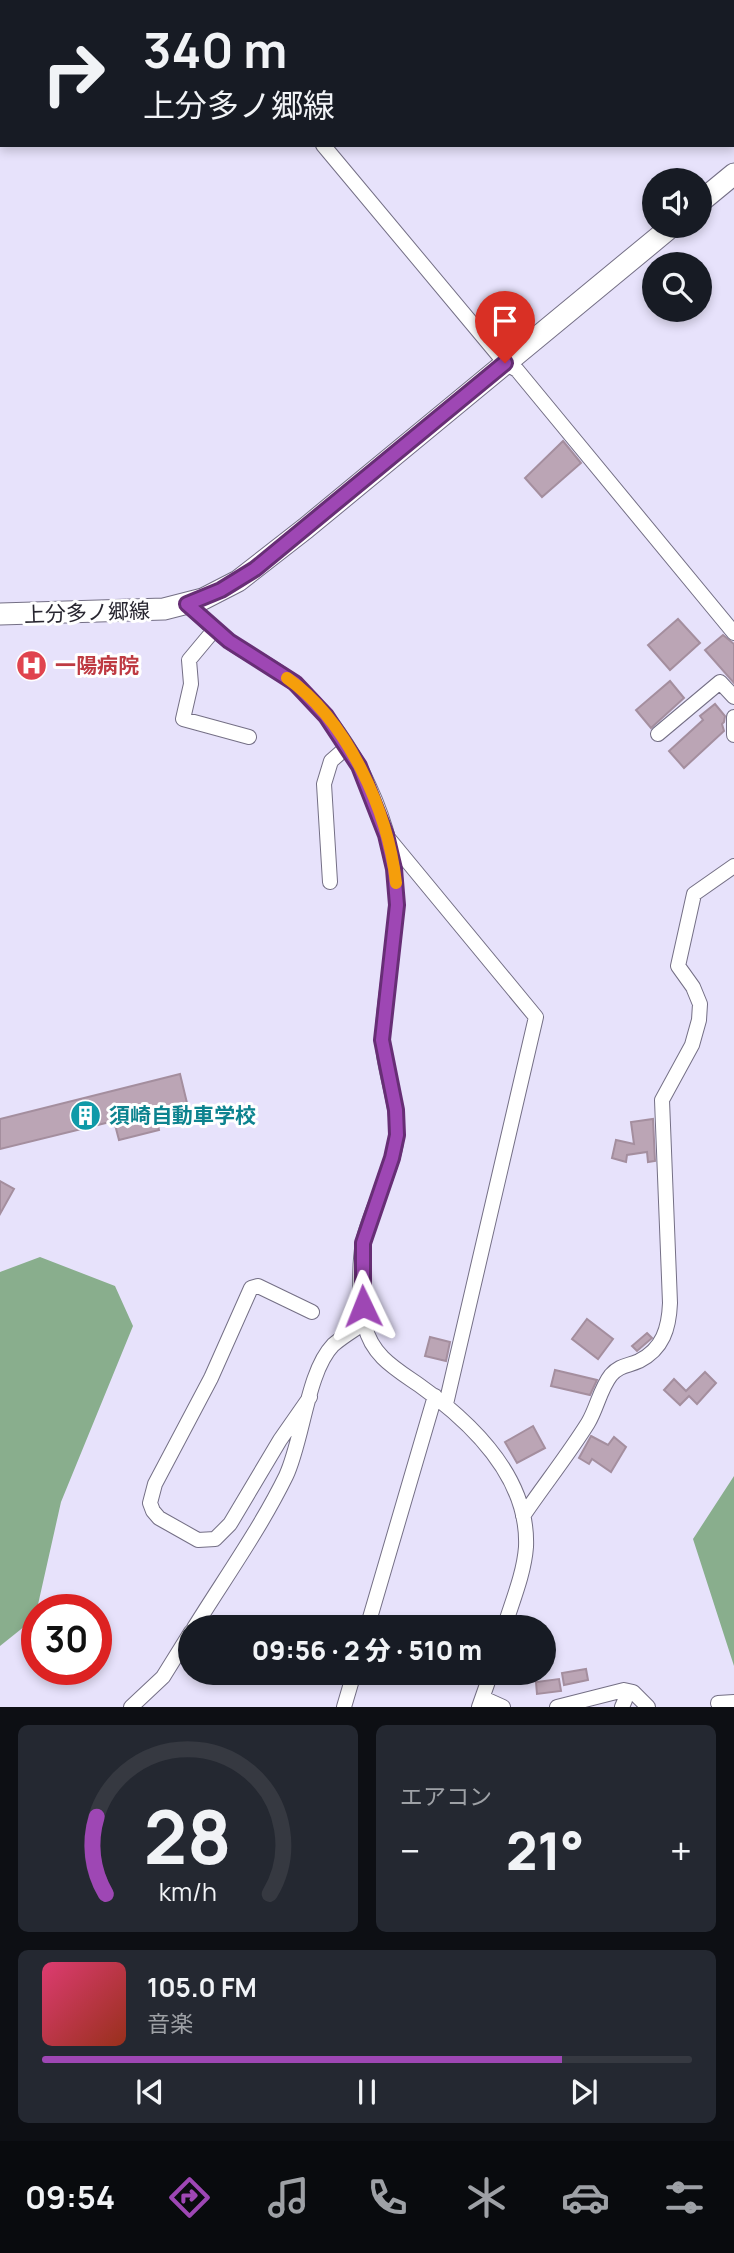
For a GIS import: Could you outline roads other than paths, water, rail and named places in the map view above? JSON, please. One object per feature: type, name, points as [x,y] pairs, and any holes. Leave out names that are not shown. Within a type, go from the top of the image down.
[{"type":"main road","points":[[712,192],[734,174]]},
{"type":"main road","name":"上分多ノ郷線","points":[[0,614],[164,609],[187,604],[221,590],[255,569],[657,238]]},
{"type":"street","points":[[325,147],[505,363],[517,370],[734,634]]},
{"type":"street","points":[[187,604],[214,630],[295,683],[326,716],[368,786],[386,835],[394,869],[397,905],[382,1040],[396,1110],[397,1135],[392,1158],[363,1243],[364,1323],[375,1350],[384,1360],[441,1400],[476,1433],[516,1494],[523,1516],[525,1539],[523,1563],[508,1615]]},
{"type":"street","points":[[214,630],[189,660],[191,684],[183,719],[249,737]]},
{"type":"street","points":[[658,734],[720,682],[734,697]]},
{"type":"street","points":[[734,717],[734,735]]},
{"type":"street","points":[[330,883],[324,784],[331,761],[347,747]]},
{"type":"street","points":[[371,1615],[441,1400],[536,1017],[386,835]]},
{"type":"street","points":[[523,1516],[589,1421],[611,1376],[622,1365],[637,1362],[657,1348],[670,1323],[662,1100],[692,1045],[700,1004],[693,987],[678,966],[694,894],[731,871]]},
{"type":"street","points":[[310,1397],[230,1524],[215,1539],[198,1540],[159,1518],[153,1511],[151,1495],[155,1484],[211,1378],[251,1288],[257,1286],[312,1312]]},
{"type":"street","points":[[202,1615],[287,1474],[324,1358],[333,1345],[364,1323]]},
{"type":"street","points":[[131,1707],[163,1677],[178,1653]]},
{"type":"street","points":[[344,1707],[350,1685]]},
{"type":"street","points":[[487,1685],[481,1702],[503,1707]]},
{"type":"street","points":[[622,1707],[625,1700],[624,1690]]},
{"type":"street","points":[[557,1707],[624,1690],[633,1692],[648,1707]]},
{"type":"street","points":[[718,1703],[734,1702]]},
{"type":"place","name":"一陽病院","points":[[32,665]]},
{"type":"place","name":"須崎自動車学校","points":[[86,1115]]}]
